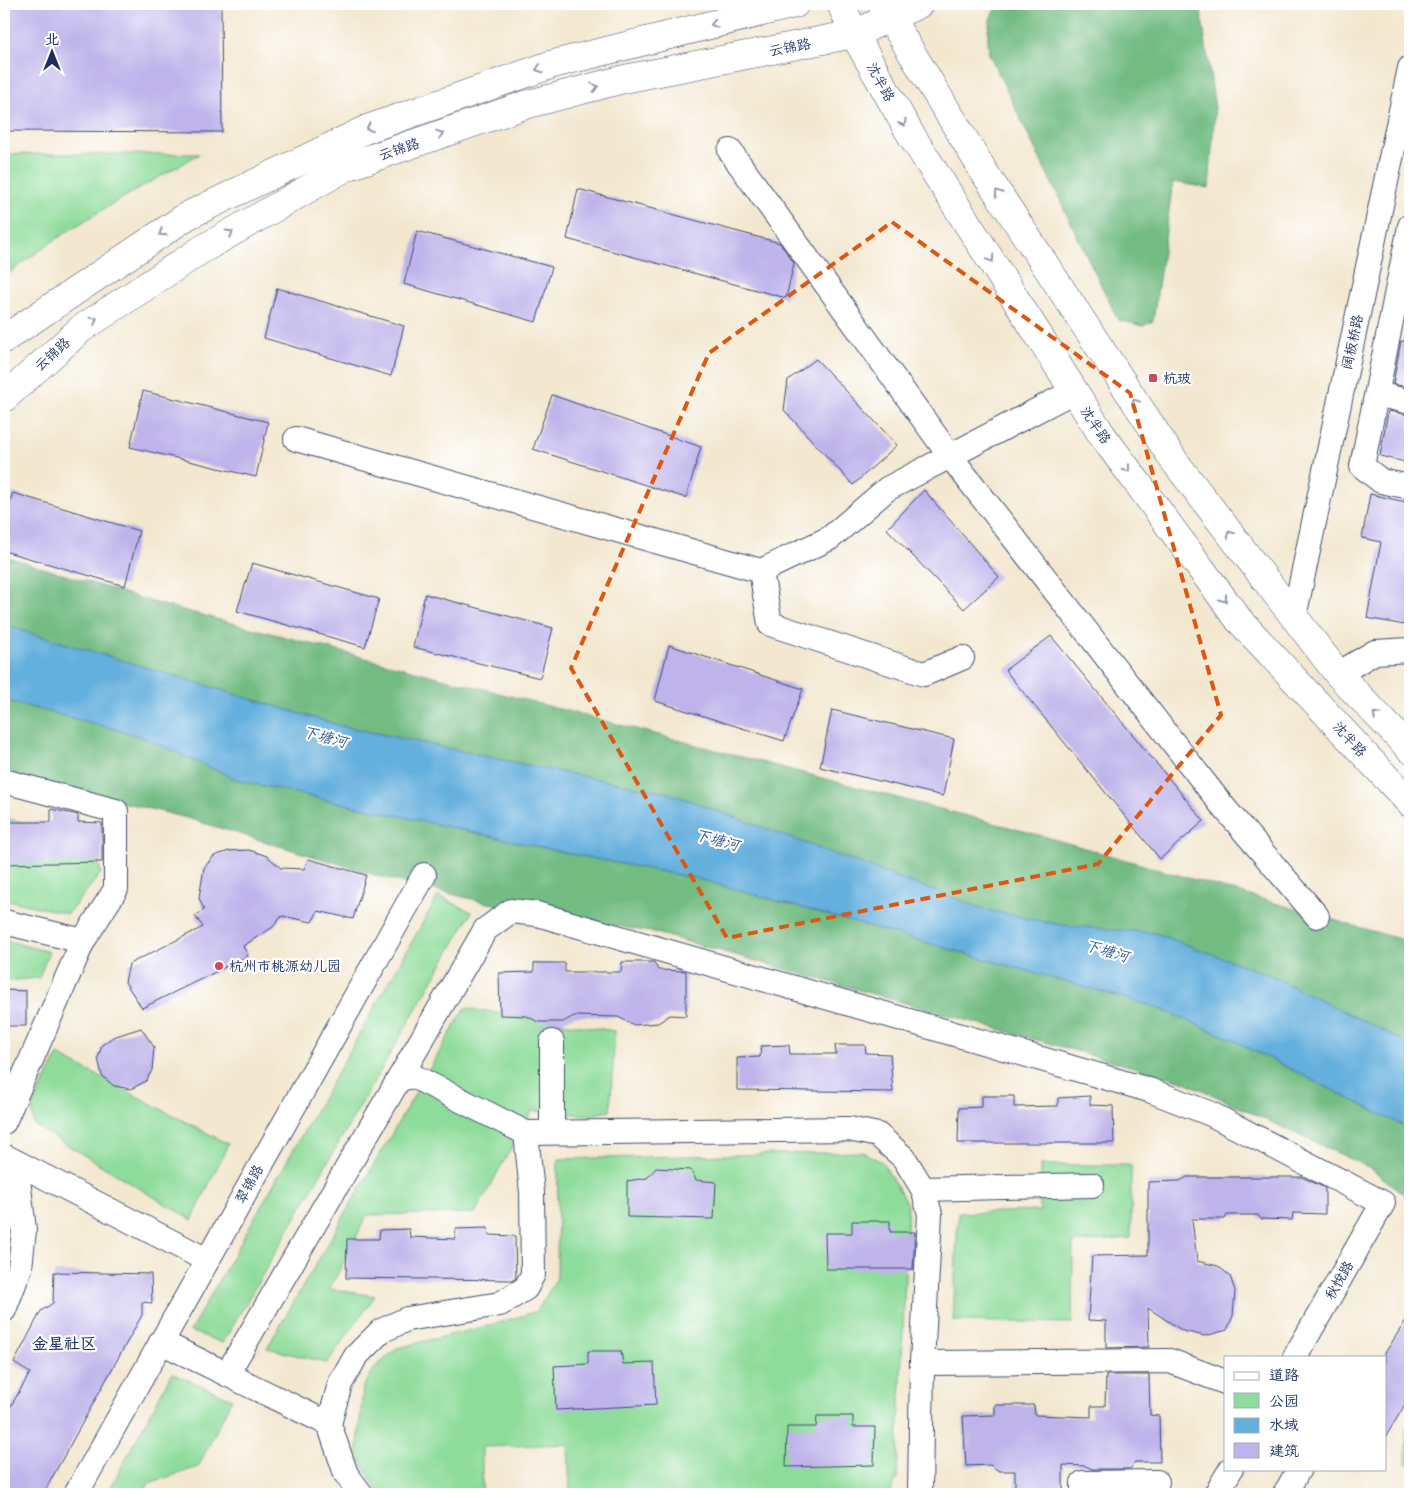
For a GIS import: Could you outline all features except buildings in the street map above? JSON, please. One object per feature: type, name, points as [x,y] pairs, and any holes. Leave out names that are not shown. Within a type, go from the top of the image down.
[{"type":"main road","points":[[4,339],[187,216],[367,129],[553,64],[795,4]]},
{"type":"main road","name":"沈半路","points":[[841,4],[854,34],[908,130],[1102,435],[1240,620],[1410,803]]},
{"type":"main road","name":"云锦路","points":[[4,398],[81,329],[201,250],[346,167],[543,100],[624,79],[854,34],[886,11],[919,4]]},
{"type":"main road","points":[[886,11],[986,175],[1175,462],[1338,674],[1410,749]]},
{"type":"street","name":"阔板桥路","points":[[1294,616],[1410,68]]},
{"type":"street","points":[[730,151],[950,456],[1215,796],[1317,916]]},
{"type":"street","points":[[1409,239],[1401,320],[1377,394],[1362,466],[1381,480],[1410,487]]},
{"type":"street","points":[[296,439],[761,571],[830,538],[887,488],[1074,391]]},
{"type":"street","points":[[1377,394],[1410,402]]},
{"type":"street","points":[[761,571],[770,624],[924,674],[962,658]]},
{"type":"street","points":[[1338,674],[1375,652],[1410,650]]},
{"type":"street","points":[[4,781],[116,811],[116,889],[83,941],[4,1122]]},
{"type":"street","name":"翠锦路","points":[[76,1494],[424,875]]},
{"type":"street","name":"秋悦路","points":[[399,1079],[485,930],[511,911],[537,914],[1149,1090],[1211,1114],[1383,1203],[1296,1356]]},
{"type":"street","points":[[4,922],[83,941]]},
{"type":"street","points":[[552,1042],[552,1132]]},
{"type":"street","points":[[227,1374],[399,1079],[413,1076],[526,1133],[849,1129],[878,1134],[904,1158],[923,1189],[930,1214],[922,1364],[920,1494]]},
{"type":"street","points":[[361,1494],[346,1474],[329,1424],[340,1384],[356,1356],[381,1331],[407,1319],[500,1304],[526,1288],[533,1274],[532,1193],[526,1133]]},
{"type":"street","points":[[10,1159],[206,1260]]},
{"type":"street","points":[[4,1310],[20,1268],[24,1230],[10,1159]]},
{"type":"street","points":[[923,1189],[1092,1185]]},
{"type":"street","points":[[161,1342],[329,1424]]},
{"type":"street","points":[[922,1364],[1170,1361],[1224,1382]]},
{"type":"street","points":[[1216,1494],[1230,1470]]},
{"type":"street","points":[[1286,1494],[1298,1470]]},
{"type":"street","points":[[1084,1494],[1083,1483],[1157,1482],[1150,1494]]},
{"type":"highlighted area","points":[[892,222],[1130,393],[1221,715],[1098,864],[727,938],[571,668],[709,353]]},
{"type":"green space","points":[[999,4],[1200,4],[1215,108],[1209,188],[1173,182],[1153,321],[1143,326],[1118,320],[989,54],[988,34],[990,22]]},
{"type":"green space","points":[[4,154],[199,154],[73,228],[26,260],[4,278]]},
{"type":"green space","points":[[4,556],[156,603],[1043,836],[1410,942],[1410,1044],[1270,975],[1061,925],[986,910],[669,793],[338,725],[4,625]]},
{"type":"green space","points":[[4,700],[137,735],[241,781],[576,855],[695,878],[1156,1007],[1231,1039],[1410,1129],[1410,1199],[1370,1168],[1183,1081],[656,933],[488,903],[382,877],[187,818],[4,773]]},
{"type":"green space","points":[[4,818],[93,837],[101,873],[68,914],[4,899]]},
{"type":"green space","points":[[438,896],[472,912],[223,1343],[190,1331]]},
{"type":"green space","points":[[4,940],[49,952],[39,978],[4,981]]},
{"type":"green space","points":[[465,1008],[615,1031],[610,1111],[588,1115],[532,1111],[475,1213],[367,1215],[330,1289],[375,1296],[327,1363],[267,1348]]},
{"type":"green space","points":[[58,1055],[228,1144],[192,1220],[34,1125],[32,1107]]},
{"type":"green space","points":[[862,1152],[882,1162],[908,1205],[897,1477],[890,1494],[570,1494],[568,1444],[482,1447],[482,1494],[384,1494],[377,1490],[357,1454],[363,1387],[375,1368],[397,1348],[495,1324],[537,1311],[557,1278],[558,1159]]},
{"type":"green space","points":[[1040,1165],[1131,1165],[1131,1238],[1073,1243],[1072,1323],[953,1321],[958,1213],[1040,1211]]},
{"type":"green space","points":[[172,1373],[232,1399],[198,1467],[149,1483],[143,1494],[107,1494]]},
{"type":"green space","points":[[1410,1423],[1410,1464],[1406,1464],[1406,1430]]},
{"type":"water","name":"下塘河","points":[[4,625],[338,725],[669,793],[986,910],[1061,925],[1155,933],[1270,975],[1410,1044],[1410,1129],[1231,1039],[1156,1007],[695,878],[576,855],[241,781],[137,735],[4,700]]},
{"type":"place","name":"杭玻","points":[[1153,378]]},
{"type":"place","name":"杭州市桃源幼儿园","points":[[219,966]]},
{"type":"district","name":"金星社区","points":[[64,1343]]}]
